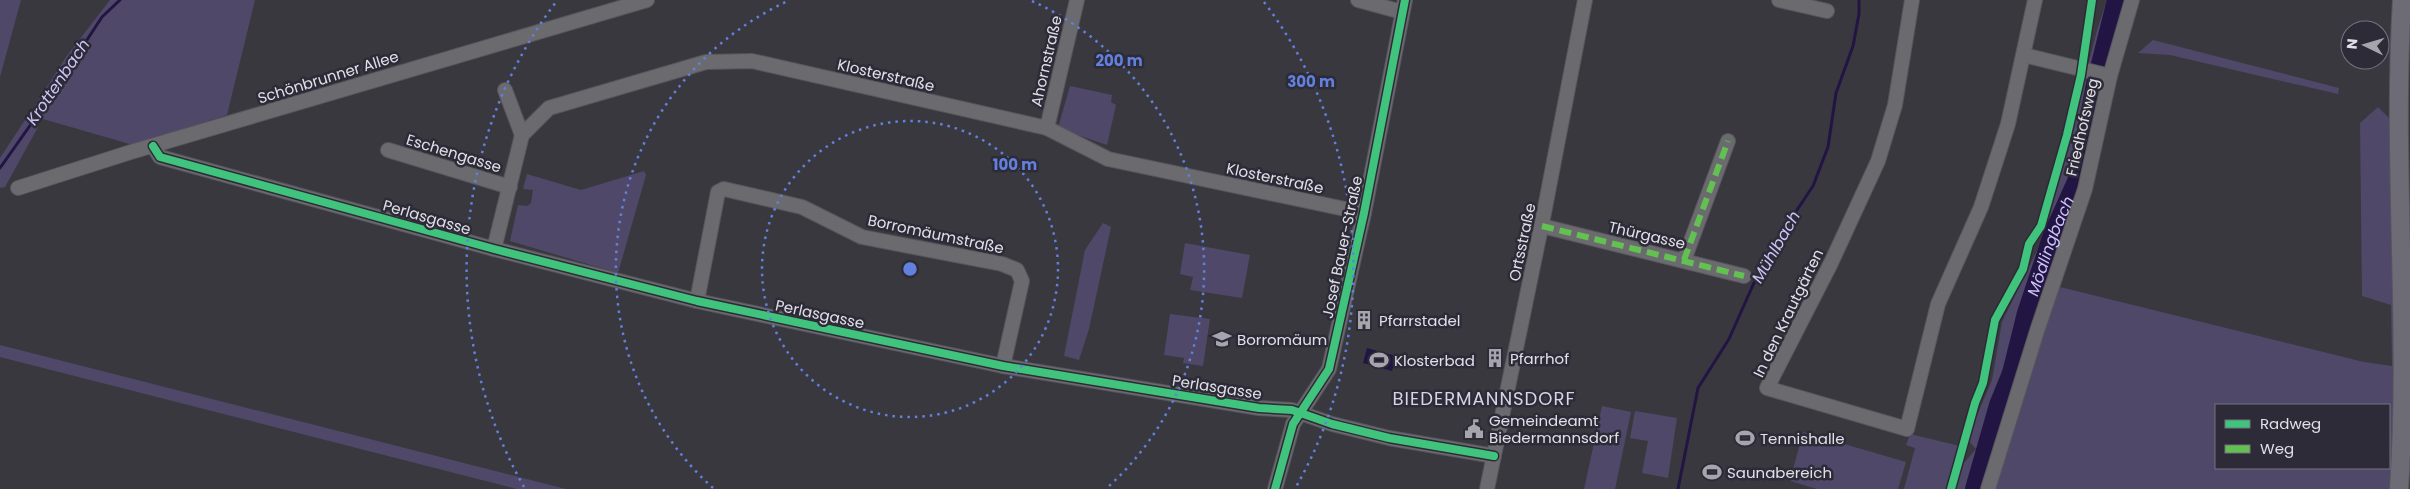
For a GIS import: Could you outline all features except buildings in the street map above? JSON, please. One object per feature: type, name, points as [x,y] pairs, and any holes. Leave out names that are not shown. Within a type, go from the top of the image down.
[{"type":"main road","points":[[2399,489],[2403,438],[2404,336],[2399,140],[2402,0]]},
{"type":"street","name":"Schönbrunner Allee","points":[[18,188],[153,146],[647,0]]},
{"type":"street","name":"Ahornstraße","points":[[1048,128],[1077,0]]},
{"type":"street","points":[[1358,0],[1404,6]]},
{"type":"street","name":"Ortsstraße","points":[[1487,489],[1542,226],[1585,0]]},
{"type":"street","points":[[1779,0],[1827,11]]},
{"type":"street","name":"In den Krautgärten","points":[[1912,0],[1895,105],[1878,161],[1831,263],[1767,388],[1907,429],[1938,304],[1981,207],[2008,124],[2035,0]]},
{"type":"street","name":"Friedhofsweg","points":[[1988,489],[2037,331],[2085,189],[2110,76],[2132,0]]},
{"type":"street","name":"Josef Bauer-Straße","points":[[1275,489],[1293,424],[1299,412],[1329,369],[1364,213],[1404,6]]},
{"type":"street","points":[[2024,55],[2110,76]]},
{"type":"street","name":"Klosterstraße","points":[[522,135],[549,108],[706,62],[752,61],[1048,128],[1108,159],[1364,213]]},
{"type":"street","points":[[494,249],[522,135],[505,90]]},
{"type":"street","points":[[1684,260],[1728,142]]},
{"type":"street","name":"Perlasgasse","points":[[153,146],[160,157],[494,249],[697,301],[1003,366],[1266,409],[1285,409],[1332,424],[1388,438],[1494,456]]},
{"type":"street","name":"Eschengasse","points":[[388,150],[510,187]]},
{"type":"street","name":"Borromäumstraße","points":[[697,301],[718,192],[724,189],[802,207],[862,237],[1002,264],[1017,270],[1022,281],[1003,366]]},
{"type":"street","name":"Thürgasse","points":[[1542,226],[1744,276]]},
{"type":"shaded area","points":[[0,0],[21,0],[0,77]]},
{"type":"shaded area","points":[[110,0],[255,0],[227,115],[133,145],[43,119],[31,112],[66,57]]},
{"type":"shaded area","points":[[2107,0],[2122,0],[2109,51],[2082,178],[2021,355],[1981,489],[1955,489],[1964,463],[1976,449],[1967,439],[1992,380],[2002,322],[2045,234],[2097,30]]},
{"type":"shaded area","points":[[2153,40],[2339,88],[2338,94],[2170,55],[2138,53]]},
{"type":"shaded area","points":[[1070,86],[1112,95],[1111,102],[1116,105],[1107,145],[1058,128]]},
{"type":"shaded area","points":[[2378,107],[2389,118],[2396,371],[2392,489],[1994,489],[2056,286],[2364,362],[2392,366],[2391,305],[2362,296],[2360,123]]},
{"type":"shaded area","points":[[25,120],[38,127],[5,187],[0,188],[0,158]]},
{"type":"shaded area","points":[[644,171],[646,175],[618,273],[510,241],[518,205],[527,206],[531,203],[533,190],[523,189],[527,174],[581,190]]},
{"type":"shaded area","points":[[1103,223],[1111,227],[1089,329],[1079,360],[1064,356],[1085,250]]},
{"type":"shaded area","points":[[1185,243],[1250,255],[1242,298],[1190,290],[1193,277],[1180,274]]},
{"type":"shaded area","points":[[1170,314],[1210,319],[1203,366],[1183,363],[1184,358],[1164,355]]},
{"type":"shaded area","points":[[0,345],[566,489],[517,489],[0,357]]},
{"type":"shaded area","name":"Klosterbad","points":[[1367,348],[1396,356],[1392,371],[1363,363]]},
{"type":"shaded area","points":[[1602,406],[1631,412],[1615,489],[1584,489]]},
{"type":"shaded area","points":[[1635,411],[1677,418],[1668,478],[1642,473],[1648,441],[1630,438]]},
{"type":"shaded area","points":[[1803,432],[1906,462],[1898,489],[1817,489],[1790,481]]},
{"type":"shaded area","points":[[1910,434],[1960,446],[1948,489],[1904,489],[1915,448],[1906,445]]},
{"type":"waterway","name":"Krottenbach","points":[[0,168],[41,110],[102,17],[120,0]]},
{"type":"waterway","name":"Mühlbach","points":[[1678,489],[1698,388],[1729,339],[1753,285],[1785,228],[1813,186],[1828,147],[1836,93],[1853,46],[1859,14],[1859,0]]},
{"type":"waterway","name":"Mödlingbach","points":[[1974,489],[1998,405],[2011,373],[2026,313],[2052,235],[2078,177],[2095,84],[2116,0]]},
{"type":"marked path","points":[[1684,260],[1728,141]]},
{"type":"marked path","points":[[1542,226],[1744,276]]},
{"type":"cycle path","points":[[1275,489],[1293,424],[1329,369],[1364,213],[1405,0]]},
{"type":"cycle path","points":[[1951,489],[1975,403],[1983,383],[1995,320],[2023,269],[2029,244],[2041,226],[2067,135],[2081,75],[2092,0]]},
{"type":"cycle path","points":[[153,146],[160,157],[494,249],[697,301],[1003,366],[1259,408],[1292,410],[1332,424],[1389,438],[1494,456]]},
{"type":"place","name":"Pfarrstadel","points":[[1364,320]]},
{"type":"place","name":"Borromäum","points":[[1222,339]]},
{"type":"place","name":"Pfarrhof","points":[[1495,358]]},
{"type":"place","name":"Klosterbad","points":[[1379,360]]},
{"type":"place","name":"Gemeindeamt Biedermannsdorf","points":[[1474,429]]},
{"type":"place","name":"Tennishalle","points":[[1745,438]]},
{"type":"place","name":"Saunabereich","points":[[1712,472]]},
{"type":"district","name":"BIEDERMANNSDORF","points":[[1484,398]]}]
